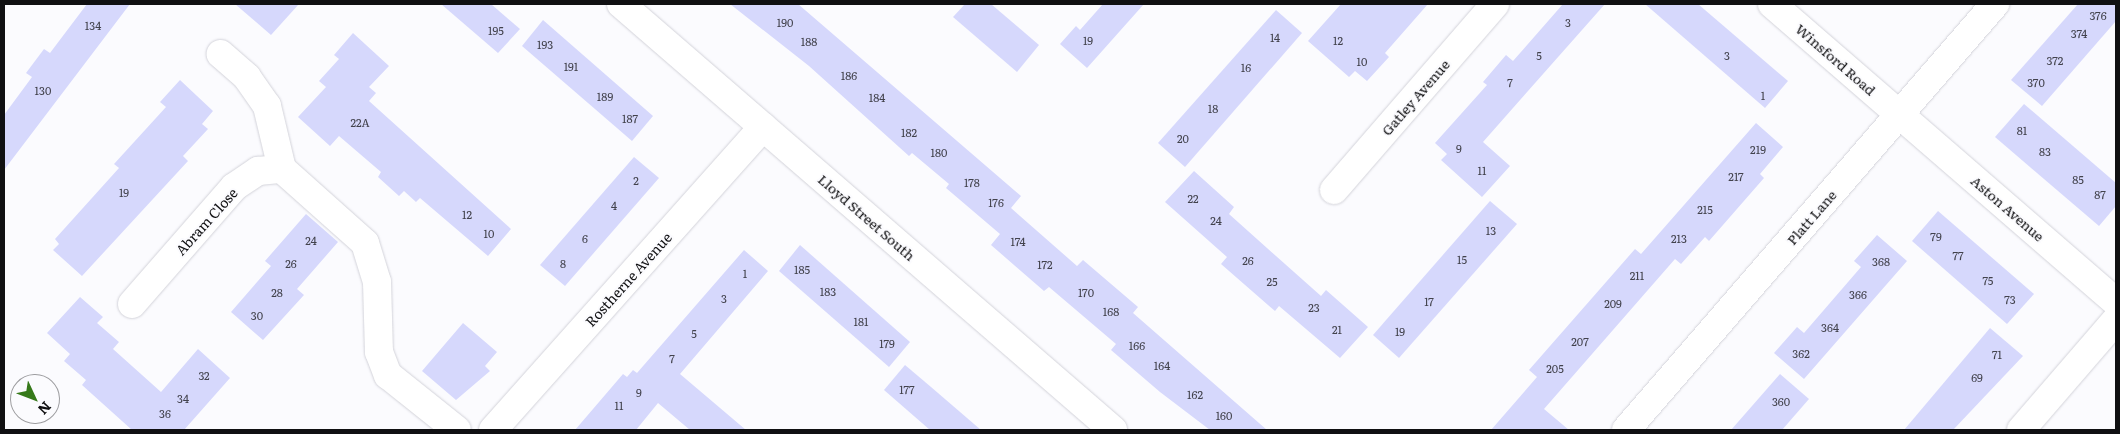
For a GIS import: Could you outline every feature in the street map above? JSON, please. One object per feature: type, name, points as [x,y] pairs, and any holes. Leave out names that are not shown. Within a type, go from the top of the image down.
[{"type":"street","name":"Lloyd Street South","points":[[621,4],[1113,430]]},
{"type":"street","name":"Gatley Avenue","points":[[1334,190],[1495,4]]},
{"type":"street","name":"Winsford Road","points":[[1772,4],[1900,113]]},
{"type":"street","name":"Platt Lane","points":[[1626,430],[1995,4]]},
{"type":"street","points":[[222,54],[253,84],[267,106],[282,170],[365,243],[377,282],[379,352],[388,375],[456,430]]},
{"type":"street","name":"Aston Avenue","points":[[1900,113],[2116,302]]},
{"type":"street","name":"Rostherne Avenue","points":[[493,430],[762,127]]},
{"type":"street","name":"Abram Close","points":[[132,304],[234,187],[258,171],[282,170]]},
{"type":"street","points":[[2021,430],[2116,320]]},
{"type":"building","points":[[87,4],[130,4],[4,170],[4,115],[32,77],[26,73],[44,49],[50,53]]},
{"type":"building","points":[[235,4],[299,4],[271,35]]},
{"type":"building","points":[[441,4],[491,4],[520,29],[498,53]]},
{"type":"building","points":[[730,4],[798,4],[1021,196],[1011,208],[1077,266],[1083,260],[1138,307],[1133,313],[1267,430],[1210,430],[1160,392],[1111,350],[1116,344],[1049,287],[1044,291],[991,245],[1000,234],[946,188],[949,184],[912,153],[909,156],[809,66]]},
{"type":"building","points":[[965,4],[991,4],[1039,45],[1017,72],[953,17]]},
{"type":"building","points":[[1103,4],[1144,4],[1087,68],[1060,44],[1076,26],[1080,30]]},
{"type":"building","points":[[1341,4],[1428,4],[1385,53],[1389,57],[1367,81],[1355,71],[1349,77],[1308,41]]},
{"type":"building","points":[[1563,4],[1605,4],[1483,142],[1510,166],[1482,197],[1441,160],[1447,154],[1435,143],[1487,85],[1483,82],[1506,55],[1513,61]]},
{"type":"building","points":[[1645,4],[1698,4],[1788,81],[1765,108]]},
{"type":"building","points":[[2078,4],[2116,4],[2116,21],[2042,106],[2011,80]]},
{"type":"building","points":[[1276,10],[1302,33],[1185,167],[1158,143]]},
{"type":"building","points":[[543,20],[653,116],[632,141],[522,46]]},
{"type":"building","points":[[353,33],[389,66],[369,87],[376,93],[369,101],[511,229],[488,256],[420,198],[416,202],[404,191],[399,196],[378,177],[381,172],[339,136],[330,146],[298,117],[326,87],[319,81],[339,59],[334,55]]},
{"type":"building","points":[[180,80],[213,111],[202,124],[208,129],[183,156],[188,161],[82,276],[53,250],[59,244],[55,239],[119,168],[114,164],[166,107],[160,102]]},
{"type":"building","points":[[2024,104],[2116,183],[2116,206],[2099,226],[1995,137]]},
{"type":"building","points":[[1756,123],[1783,147],[1760,174],[1764,178],[1709,241],[1705,237],[1681,264],[1675,259],[1544,409],[1569,430],[1491,430],[1537,377],[1529,370],[1635,249],[1641,254]]},
{"type":"building","points":[[634,157],[659,178],[565,286],[540,265]]},
{"type":"building","points":[[1194,171],[1234,207],[1229,214],[1321,296],[1326,290],[1368,327],[1340,358],[1279,306],[1275,311],[1221,264],[1227,257],[1165,202]]},
{"type":"building","points":[[1490,201],[1517,224],[1399,358],[1373,335]]},
{"type":"building","points":[[1938,211],[2034,294],[2007,324],[1912,241]]},
{"type":"building","points":[[306,214],[338,242],[297,289],[304,295],[263,340],[231,312],[271,266],[265,261]]},
{"type":"building","points":[[1877,235],[1907,261],[1804,379],[1774,353],[1797,327],[1804,333],[1861,267],[1854,261]]},
{"type":"building","points":[[800,245],[910,342],[889,367],[779,271]]},
{"type":"building","points":[[744,250],[768,271],[680,374],[746,430],[690,430],[658,403],[636,430],[575,430],[623,374],[627,377],[633,370],[637,373]]},
{"type":"building","points":[[80,297],[103,317],[97,323],[119,342],[113,349],[161,392],[198,349],[230,378],[184,430],[132,430],[82,385],[86,380],[64,361],[70,354],[47,333]]},
{"type":"building","points":[[463,323],[497,352],[485,366],[490,371],[456,400],[422,371]]},
{"type":"building","points":[[1990,328],[2023,356],[1953,430],[1904,430]]},
{"type":"building","points":[[905,365],[981,430],[930,430],[884,390]]},
{"type":"building","points":[[1780,374],[1809,399],[1782,430],[1731,430]]}]
